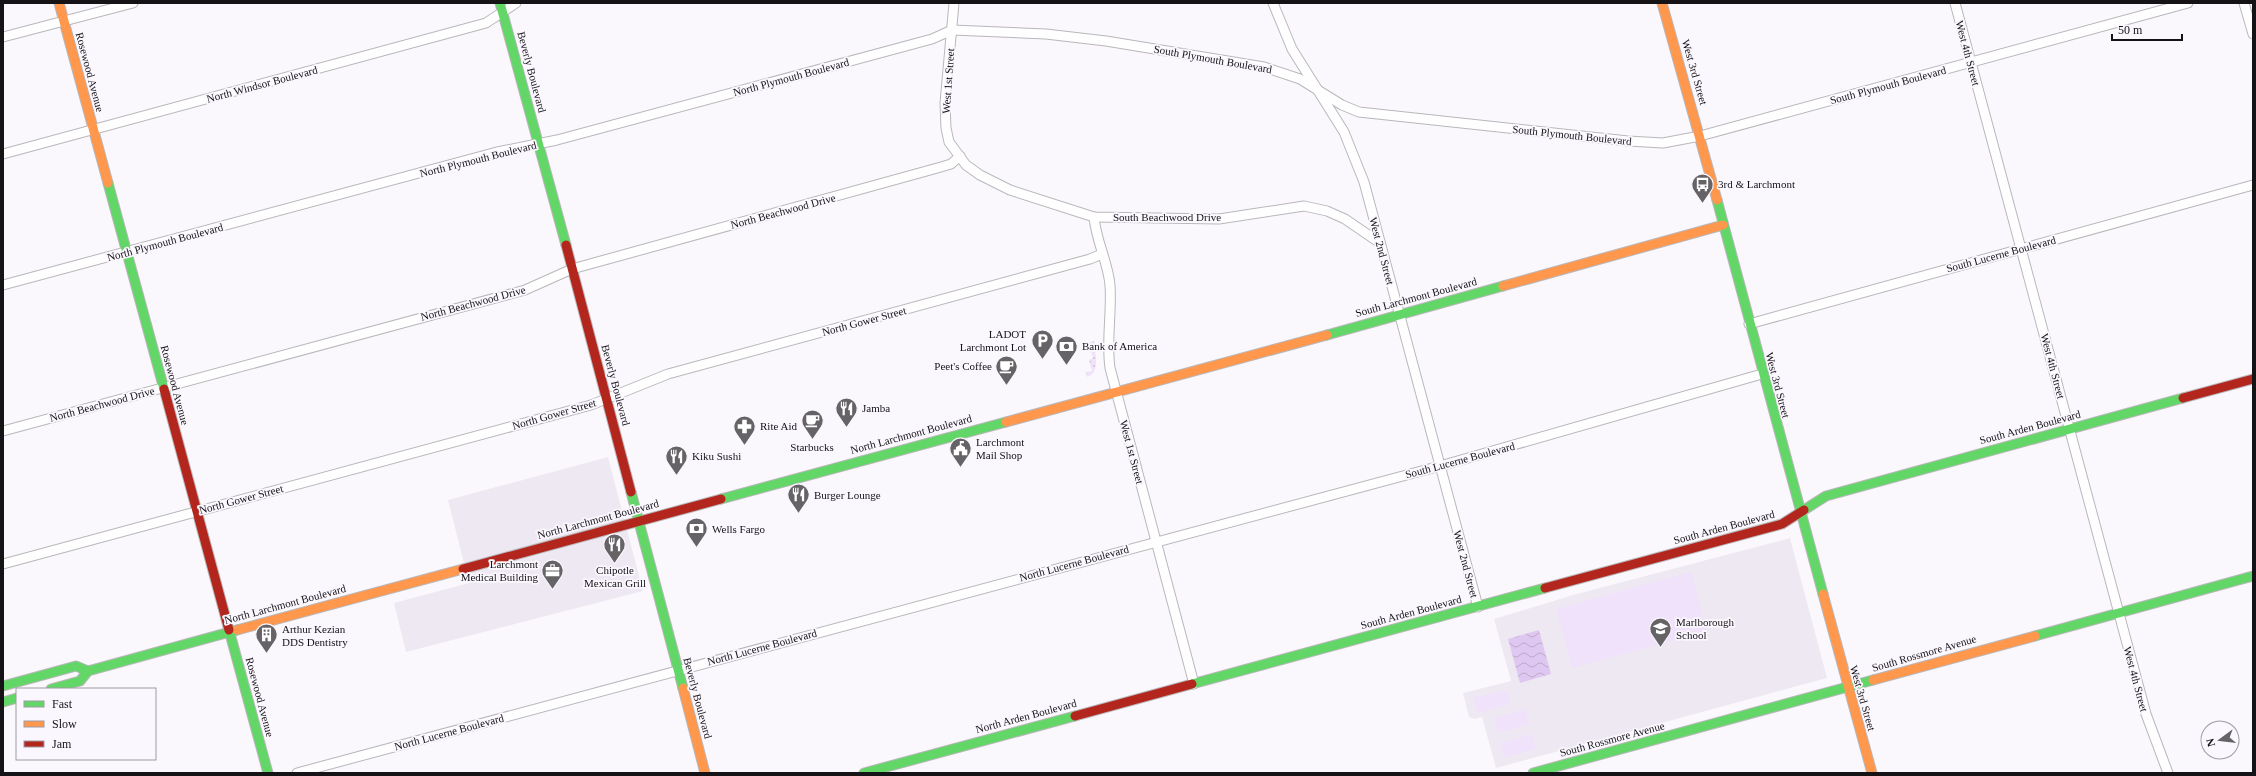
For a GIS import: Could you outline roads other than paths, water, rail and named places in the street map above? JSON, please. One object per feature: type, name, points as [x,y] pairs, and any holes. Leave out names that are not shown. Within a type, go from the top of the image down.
[{"type":"street","name":"Rosewood Avenue","points":[[59,3],[268,773]]},
{"type":"street","points":[[3,37],[132,3]]},
{"type":"street","name":"Beverly Boulevard","points":[[500,3],[607,399],[705,773]]},
{"type":"street","name":"North Windsor Boulevard","points":[[3,154],[486,23],[516,3]]},
{"type":"street","name":"West 1st Street","points":[[954,3],[945,103],[946,128],[950,142],[960,156]]},
{"type":"street","name":"West 2nd Street","points":[[1273,3],[1292,49],[1344,132],[1364,182],[1478,607]]},
{"type":"street","name":"West 3rd Street","points":[[1662,3],[1700,136],[1762,374],[1847,687],[1872,773]]},
{"type":"street","name":"West 4th Street","points":[[1955,3],[2146,714],[2168,773]]},
{"type":"street","name":"South Plymouth Boulevard","points":[[952,30],[1046,34],[1264,67],[1300,79],[1320,92],[1359,112],[1628,141],[1663,143],[1700,136],[2188,3]]},
{"type":"street","points":[[2244,3],[2253,34]]},
{"type":"street","name":"North Plymouth Boulevard","points":[[3,285],[497,152],[539,144],[932,39],[952,30]]},
{"type":"street","name":"South Beachwood Drive","points":[[960,156],[966,165],[980,175],[1005,188],[1094,217],[1219,219],[1304,206],[1327,211],[1345,219],[1380,243]]},
{"type":"street","name":"North Beachwood Drive","points":[[3,431],[525,290],[572,268],[941,167],[951,164],[960,156]]},
{"type":"street","name":"South Lucerne Boulevard","points":[[1749,324],[2021,248],[2253,186]]},
{"type":"street","name":"West 1st Street","points":[[1094,217],[1110,283],[1108,356],[1115,392],[1194,684]]},
{"type":"street","name":"South Larchmont Boulevard","points":[[1115,392],[1723,225]]},
{"type":"street","name":"North Gower Street","points":[[3,564],[607,399],[668,374],[1090,259],[1102,254]]},
{"type":"street","name":"South Lucerne Boulevard","points":[[1156,541],[1440,466],[1762,374]]},
{"type":"street","name":"South Arden Boulevard","points":[[1194,684],[1782,524],[1826,496],[2253,379]]},
{"type":"street","name":"North Larchmont Boulevard","points":[[55,688],[80,681],[88,671],[1115,392]]},
{"type":"street","name":"North Lucerne Boulevard","points":[[297,773],[1156,541]]},
{"type":"street","name":"South Rossmore Avenue","points":[[1533,773],[2253,576]]},
{"type":"street","name":"North Larchmont Boulevard","points":[[3,686],[76,666],[88,671]]},
{"type":"street","name":"North Arden Boulevard","points":[[864,773],[1194,684]]},
{"type":"street","points":[[3,702],[16,698]]},
{"type":"water","points":[[1539,630],[1551,674],[1520,683],[1508,639]]},
{"type":"place","name":"3rd & Larchmont","points":[[1703,204]]},
{"type":"place","name":"LADOT Larchmont Lot","points":[[1042,360]]},
{"type":"place","name":"Bank of America","points":[[1067,366]]},
{"type":"place","name":"Peet's Coffee","points":[[1007,386]]},
{"type":"place","name":"Jamba","points":[[847,428]]},
{"type":"place","name":"Starbucks","points":[[812,440]]},
{"type":"place","name":"Rite Aid","points":[[744,446]]},
{"type":"place","name":"Larchmont Mail Shop","points":[[961,468]]},
{"type":"place","name":"Kiku Sushi","points":[[676,476]]},
{"type":"place","name":"Burger Lounge","points":[[798,514]]},
{"type":"place","name":"Wells Fargo","points":[[697,548]]},
{"type":"place","name":"Chipotle Mexican Grill","points":[[615,564]]},
{"type":"place","name":"Larchmont Medical Building","points":[[553,590]]},
{"type":"place","name":"Marlborough School","points":[[1661,648]]},
{"type":"place","name":"Arthur Kezian DDS Dentistry","points":[[266,654]]}]
